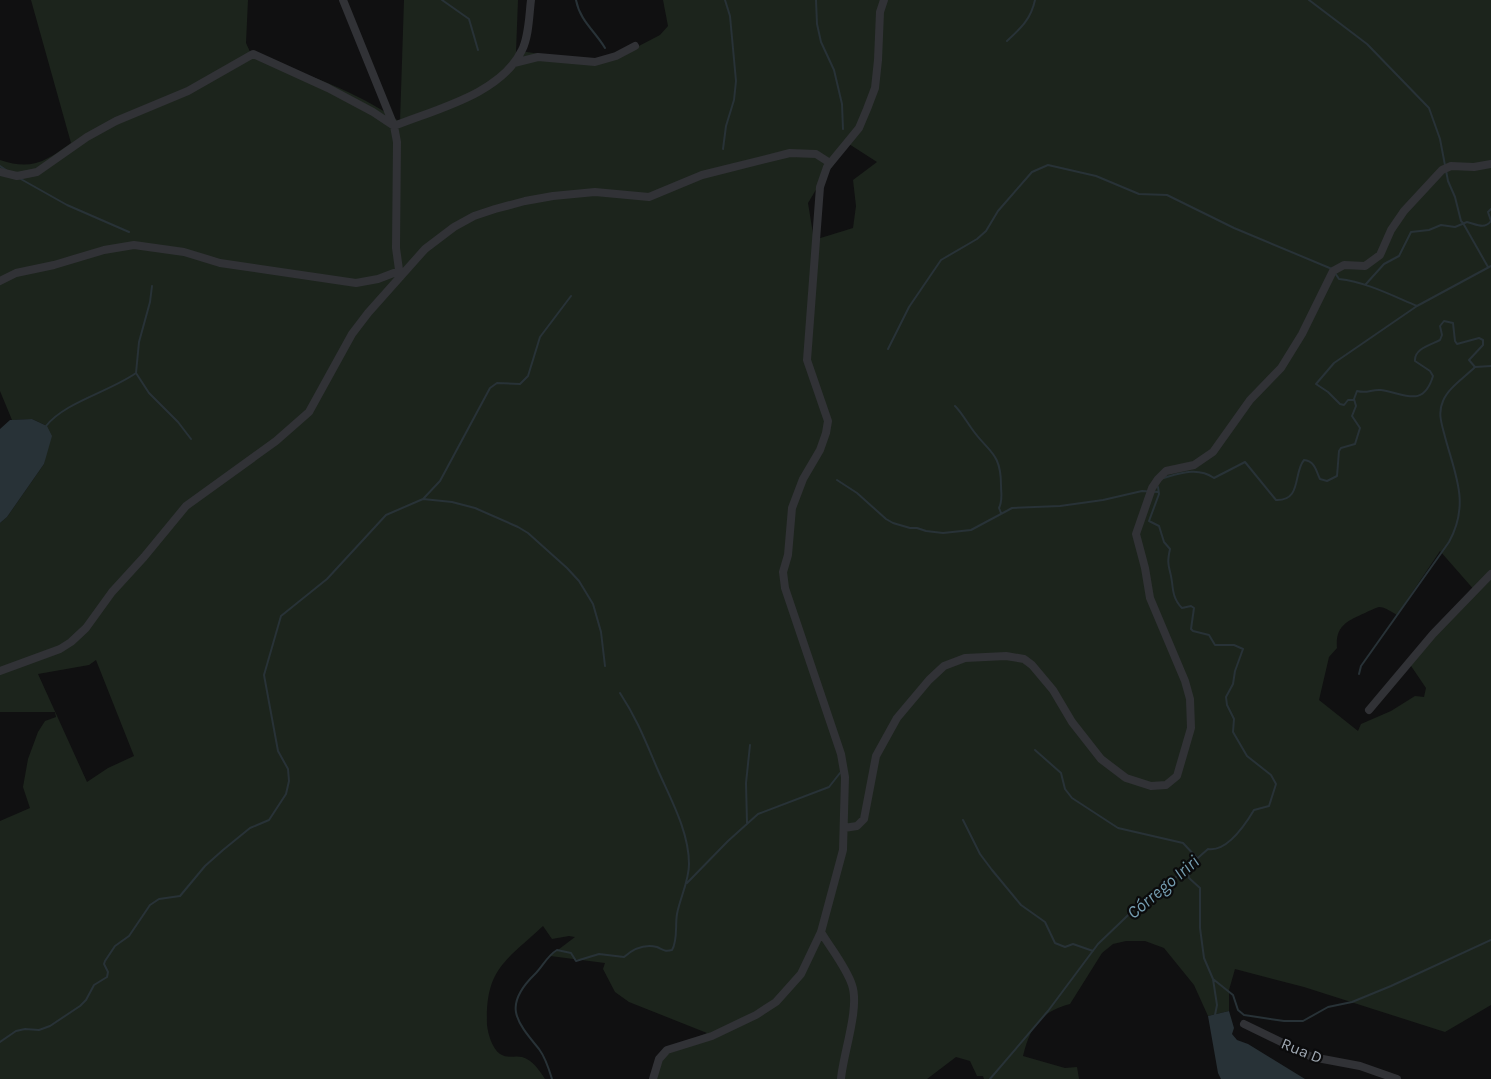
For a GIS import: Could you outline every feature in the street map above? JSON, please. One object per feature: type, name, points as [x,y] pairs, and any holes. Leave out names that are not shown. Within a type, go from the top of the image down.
[{"type":"street","points":[[343,0],[394,126],[397,142],[396,248],[400,274]]},
{"type":"street","points":[[394,126],[458,101],[493,84],[514,63],[524,44],[531,0]]},
{"type":"street","points":[[653,1079],[659,1059],[667,1050],[712,1036],[756,1016],[776,1002],[801,974],[821,933],[840,869],[845,777],[841,754],[785,588],[783,572],[788,555],[792,508],[803,479],[820,450],[828,421],[807,360],[820,187],[830,163],[859,128],[871,98],[878,60],[880,12],[884,0]]},
{"type":"street","points":[[524,44],[538,57]]},
{"type":"street","points":[[514,63],[538,57],[595,62],[616,56],[635,46]]},
{"type":"street","points":[[0,172],[17,176],[37,172],[87,137],[116,121],[188,91],[253,54],[328,88],[394,126]]},
{"type":"street","points":[[0,671],[50,653],[71,642],[86,628],[112,592],[186,506],[276,441],[309,412],[352,334],[400,274],[425,249],[454,227],[474,216],[525,201],[553,196],[595,192],[649,197],[702,175],[790,153],[816,154],[830,163]]},
{"type":"street","points":[[844,828],[857,826],[864,819],[876,756],[897,718],[922,687],[944,666],[965,658],[1006,656],[1024,659],[1053,690],[1072,722],[1101,759],[1126,778],[1139,783],[1159,786],[1172,782],[1181,768],[1191,728],[1191,715],[1185,681],[1150,598],[1136,534],[1152,488],[1166,471],[1194,465],[1213,452],[1250,400],[1281,368],[1302,334],[1333,271],[1344,265],[1365,266],[1380,255],[1391,230],[1404,211],[1442,170],[1451,166],[1474,167],[1491,164]]},
{"type":"street","points":[[0,281],[16,273],[134,244],[184,252],[220,263],[356,283],[400,274]]},
{"type":"street","points":[[1369,710],[1433,634],[1491,574]]},
{"type":"street","points":[[821,933],[844,969],[854,993],[853,1013],[841,1079]]},
{"type":"street","name":"Rua D","points":[[1244,1024],[1312,1057],[1360,1066],[1397,1079]]},
{"type":"shaded area","points":[[31,0],[248,0],[246,43],[251,54],[347,92],[400,122],[404,0],[518,0],[516,52],[585,61],[612,60],[660,35],[668,26],[663,0],[1491,0],[1491,1005],[1445,1032],[1304,987],[1235,969],[1229,990],[1229,1011],[1208,1016],[1194,985],[1164,948],[1145,941],[1126,941],[1113,944],[1102,953],[1070,1004],[1044,1016],[1029,1037],[1023,1056],[1065,1068],[1077,1067],[1079,1079],[984,1079],[983,1076],[977,1076],[970,1061],[956,1057],[927,1079],[653,1079],[661,1052],[707,1033],[629,1002],[615,992],[603,969],[605,963],[550,956],[575,937],[552,939],[543,926],[500,967],[490,990],[487,1025],[491,1041],[500,1054],[529,1060],[545,1079],[0,1079],[0,821],[30,808],[23,787],[28,759],[38,732],[45,721],[56,717],[55,712],[0,712],[0,523],[7,517],[44,464],[47,426],[32,419],[12,420],[0,391],[0,160],[21,165],[30,164],[54,155],[71,143]],"holes":[[[849,144],[877,162],[853,180],[856,206],[853,228],[814,240],[808,203]],[[1440,551],[1476,592],[1407,660],[1426,688],[1424,697],[1415,696],[1391,711],[1361,724],[1358,731],[1319,700],[1329,657],[1337,648],[1340,629],[1348,622],[1379,607],[1397,615]],[[96,660],[134,756],[108,768],[87,782],[38,674],[89,665]]]},
{"type":"shaded area","points":[[32,419],[47,426],[52,436],[44,464],[7,517],[0,523],[0,429],[10,420]]},
{"type":"shaded area","points":[[1229,1011],[1234,1028],[1232,1034],[1237,1040],[1248,1044],[1305,1079],[1221,1079],[1208,1016]]},
{"type":"waterway","points":[[442,0],[469,19],[478,50]]},
{"type":"waterway","points":[[576,0],[584,20],[605,48]]},
{"type":"waterway","points":[[723,149],[736,81],[730,16],[725,0]]},
{"type":"waterway","points":[[816,0],[817,24],[821,42],[834,70],[842,104],[843,129]]},
{"type":"waterway","points":[[1007,41],[1028,18],[1035,0]]},
{"type":"waterway","points":[[1309,0],[1367,44],[1429,108],[1440,139],[1448,181],[1463,223]]},
{"type":"waterway","points":[[888,349],[909,307],[941,260],[977,239],[986,231],[998,211],[1032,172],[1048,165],[1096,176],[1139,194],[1167,195],[1234,228],[1332,269]]},
{"type":"waterway","points":[[0,166],[6,170]]},
{"type":"waterway","points":[[19,178],[67,205],[129,232]]},
{"type":"waterway","points":[[1366,284],[1384,264],[1399,256],[1411,232],[1429,230],[1441,225],[1455,227],[1467,222],[1480,226],[1486,225],[1491,221],[1488,212],[1491,209]]},
{"type":"waterway","points":[[1463,223],[1488,267]]},
{"type":"waterway","points":[[1354,400],[1348,400],[1344,405],[1340,404],[1316,384],[1334,363],[1417,306],[1491,266]]},
{"type":"waterway","points":[[1335,273],[1339,279],[1369,286],[1417,306]]},
{"type":"waterway","points":[[152,286],[139,342],[136,373],[149,393],[178,422],[191,439]]},
{"type":"waterway","points":[[0,1042],[16,1031],[39,1030],[50,1026],[80,1006],[94,985],[107,977],[105,961],[115,946],[129,936],[150,905],[159,899],[180,896],[205,866],[223,850],[250,828],[269,820],[286,794],[289,781],[288,769],[278,751],[264,675],[281,616],[327,579],[386,515],[423,499],[440,481],[490,388],[497,383],[520,384],[528,376],[540,337],[571,296]]},
{"type":"waterway","name":"Córrego Iriri","points":[[1163,478],[1196,472],[1214,478],[1245,462],[1276,500],[1284,499],[1293,491],[1304,460],[1313,464],[1320,479],[1327,481],[1337,476],[1339,451],[1341,448],[1355,444],[1360,428],[1352,416],[1356,406],[1354,399],[1357,391],[1381,390],[1405,396],[1418,396],[1424,393],[1433,376],[1430,371],[1415,361],[1415,357],[1423,348],[1440,340],[1442,335],[1440,326],[1444,321],[1453,323],[1457,344],[1479,338],[1483,340],[1483,345],[1469,360],[1475,367]]},
{"type":"waterway","name":"Córrego Iriri","points":[[1475,367],[1491,366]]},
{"type":"waterway","points":[[1359,674],[1361,666],[1449,542],[1456,527],[1460,500],[1456,475],[1440,417],[1443,401],[1449,392],[1475,367]]},
{"type":"waterway","points":[[46,426],[64,410],[136,373]]},
{"type":"waterway","points":[[955,406],[996,459],[1000,474],[999,508],[1001,513]]},
{"type":"waterway","points":[[837,480],[857,493],[893,523],[943,533],[971,530],[1012,508],[1060,506],[1103,500],[1142,491],[1158,492]]},
{"type":"waterway","name":"Córrego Iriri","points":[[990,1079],[1048,1011],[1098,944],[1147,897],[1175,878],[1208,849],[1215,849],[1229,842],[1254,810],[1269,806],[1276,784],[1271,775],[1247,756],[1233,732],[1234,719],[1226,697],[1233,684],[1243,649],[1234,645],[1215,645],[1209,635],[1193,631],[1191,629],[1194,608],[1191,606],[1182,608],[1173,593],[1168,563],[1170,549],[1164,542],[1159,526],[1149,521],[1159,494],[1158,487]]},
{"type":"waterway","points":[[423,499],[452,502],[475,508],[518,527],[528,533],[567,568],[579,581],[593,604],[601,632],[605,666]]},
{"type":"waterway","points":[[552,1079],[543,1056],[519,1021],[516,1012],[516,1004],[525,985],[557,950],[571,953],[576,961],[599,954],[624,957],[648,946],[666,951],[672,950],[676,937],[677,914],[688,877],[686,839],[678,815],[640,730],[620,693]]},
{"type":"waterway","points":[[747,823],[746,783],[750,745]]},
{"type":"waterway","points":[[1035,750],[1061,773],[1065,789],[1072,798],[1118,828],[1183,843],[1197,858]]},
{"type":"waterway","points":[[687,883],[758,814],[829,787],[840,773]]},
{"type":"waterway","points":[[963,820],[980,854],[1021,905],[1045,922],[1055,943],[1065,947],[1073,944],[1093,951]]},
{"type":"waterway","points":[[1187,867],[1189,878],[1200,888],[1200,928],[1204,958],[1213,979],[1217,1005],[1215,1015]]},
{"type":"waterway","points":[[1213,979],[1233,995],[1238,1010],[1244,1015],[1284,1021],[1303,1021],[1328,1007],[1352,1002],[1391,986],[1491,940]]}]
